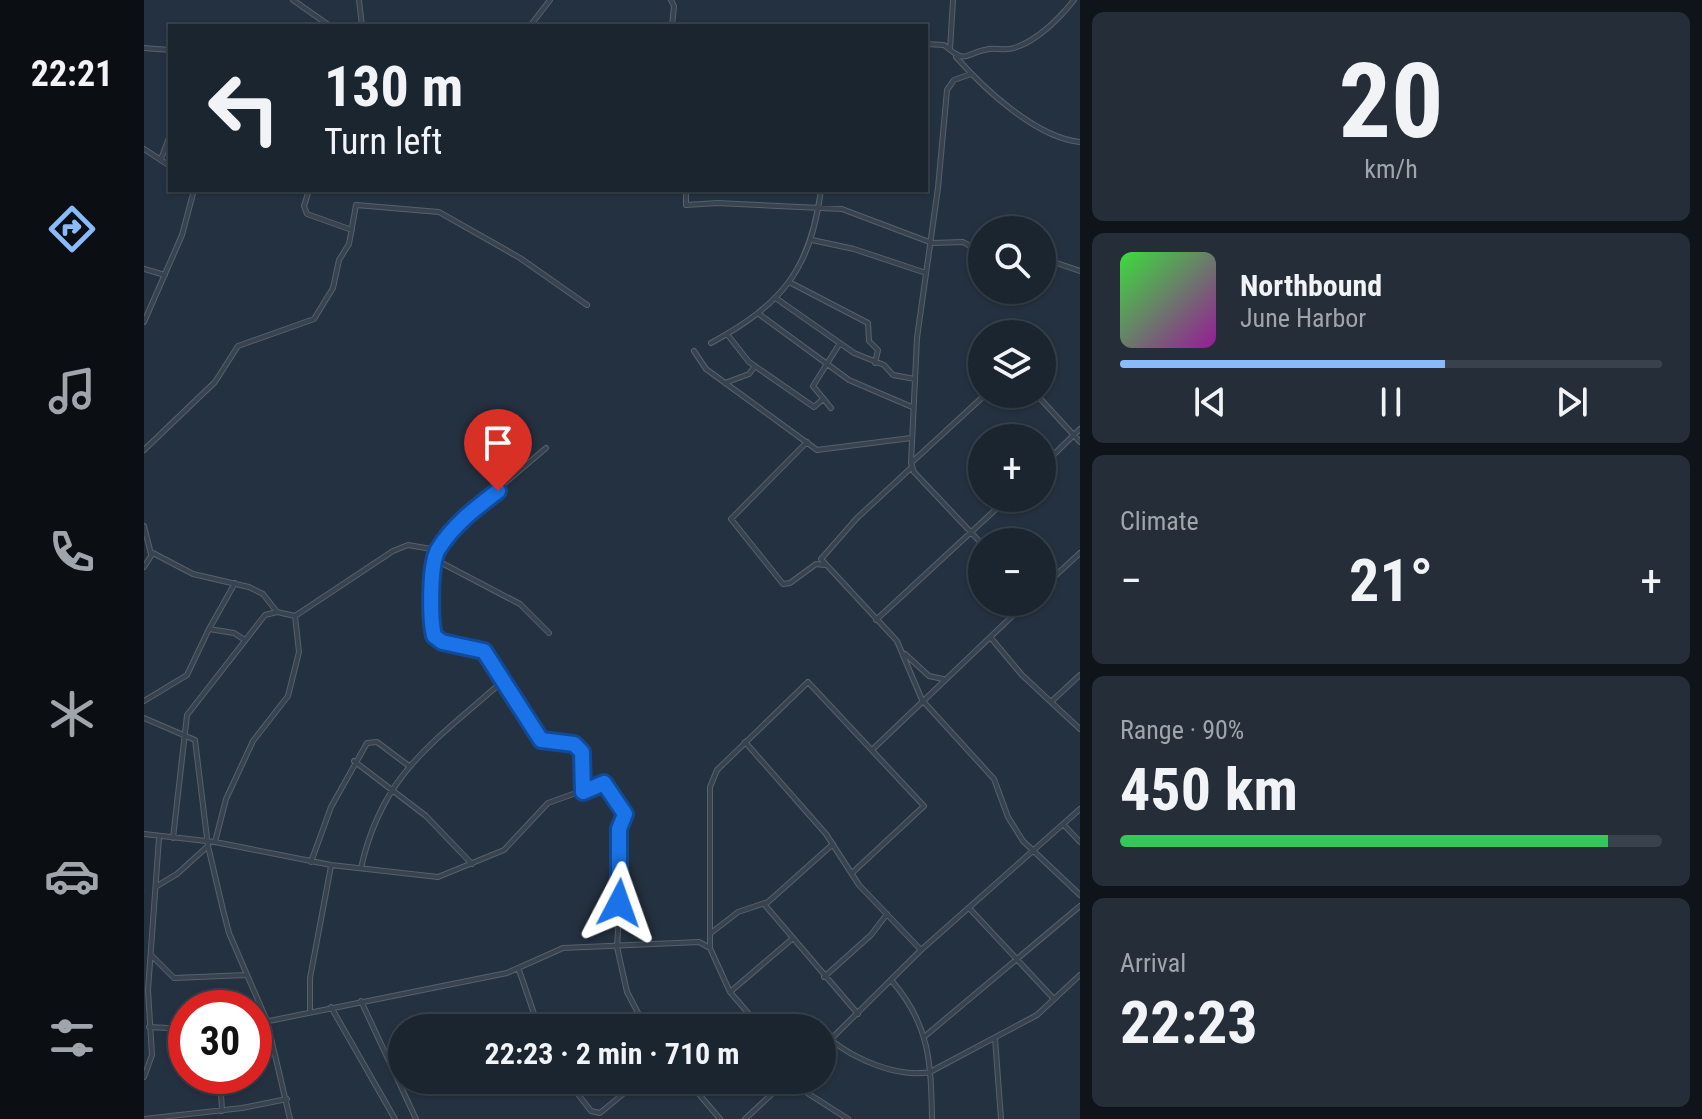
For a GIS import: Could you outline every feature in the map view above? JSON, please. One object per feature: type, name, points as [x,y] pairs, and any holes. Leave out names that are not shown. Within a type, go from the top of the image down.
[{"type":"street","points":[[293,0],[327,24]]},
{"type":"street","points":[[359,0],[362,24]]},
{"type":"street","points":[[532,24],[550,0]]},
{"type":"street","points":[[671,0],[674,6],[672,24]]},
{"type":"street","points":[[950,49],[953,0]]},
{"type":"street","points":[[955,56],[965,58],[988,49],[1015,48],[1061,17],[1074,0]]},
{"type":"street","points":[[928,44],[940,43],[950,49],[971,74],[1045,134],[1080,142]]},
{"type":"street","points":[[144,48],[168,50]]},
{"type":"street","points":[[968,530],[912,465],[911,438],[947,90],[954,80],[971,74]]},
{"type":"street","points":[[161,159],[168,140]]},
{"type":"street","points":[[144,149],[168,164]]},
{"type":"street","points":[[144,322],[182,235],[193,192]]},
{"type":"street","points":[[308,192],[304,208],[307,214],[352,230]]},
{"type":"street","points":[[686,192],[686,205],[819,208],[855,212],[932,243],[963,242],[968,245]]},
{"type":"street","points":[[711,343],[759,314],[791,283],[812,240],[821,192]]},
{"type":"street","points":[[144,450],[215,382],[238,346],[289,326],[311,322],[333,288],[352,230],[353,208],[362,203],[428,209],[520,258],[587,305]]},
{"type":"street","points":[[812,240],[854,249],[926,273]]},
{"type":"street","points":[[1056,263],[1080,271]]},
{"type":"street","points":[[144,269],[165,275]]},
{"type":"street","points":[[791,283],[868,323],[869,341],[878,349],[875,363]]},
{"type":"street","points":[[777,299],[840,343],[884,365],[893,375],[915,379]]},
{"type":"street","points":[[759,314],[861,388],[912,407]]},
{"type":"street","points":[[727,334],[755,366],[814,407],[822,400]]},
{"type":"street","points":[[831,408],[813,386],[840,343]]},
{"type":"street","points":[[694,351],[706,369],[821,450],[911,438]]},
{"type":"street","points":[[725,383],[749,374],[755,366]]},
{"type":"street","points":[[945,678],[934,679],[902,651],[824,565],[823,553],[971,408]]},
{"type":"street","points":[[1049,408],[1080,442]]},
{"type":"street","points":[[1056,452],[1080,429]]},
{"type":"street","points":[[807,442],[731,519],[781,583],[790,583],[816,564],[824,565]]},
{"type":"street","points":[[546,448],[467,515],[437,550],[432,597],[434,636],[442,642],[479,648],[505,679],[541,740],[574,744],[582,752],[583,792]]},
{"type":"street","points":[[974,528],[992,512]]},
{"type":"street","points":[[144,526],[151,554],[144,567]]},
{"type":"street","points":[[876,620],[968,534]]},
{"type":"street","points":[[173,838],[182,734],[187,715],[265,615],[277,612],[295,616],[323,599],[348,578],[402,546],[437,550]]},
{"type":"street","points":[[1056,575],[1080,553]]},
{"type":"street","points":[[151,554],[193,574],[235,583],[263,594],[277,612]]},
{"type":"street","points":[[436,560],[520,604],[549,633]]},
{"type":"street","points":[[144,701],[187,675],[235,583]]},
{"type":"street","points":[[215,842],[226,799],[253,741],[288,696],[299,652],[295,616]]},
{"type":"street","points":[[874,748],[1013,616]]},
{"type":"street","points":[[209,629],[234,633],[245,640]]},
{"type":"street","points":[[991,638],[1022,675],[1053,700],[1080,729]]},
{"type":"street","points":[[902,651],[922,700],[994,779],[1008,817],[1033,851],[1080,895]]},
{"type":"street","points":[[1053,700],[1080,675]]},
{"type":"street","points":[[361,868],[368,838],[391,788],[409,766],[505,679]]},
{"type":"street","points":[[749,1014],[730,992],[710,948],[710,787],[717,770],[808,682],[923,803],[924,809],[852,873]]},
{"type":"street","points":[[144,718],[193,737],[196,743],[208,843],[229,933],[253,990]]},
{"type":"street","points":[[311,862],[354,761],[373,740],[409,766]]},
{"type":"street","points":[[745,742],[833,844],[859,885],[921,950]]},
{"type":"street","points":[[354,761],[434,823],[472,864]]},
{"type":"street","points":[[144,834],[215,842],[331,865],[438,877],[513,843],[548,803],[604,783],[624,811],[619,829],[622,867],[617,947],[627,992],[639,1014]]},
{"type":"street","points":[[836,1035],[921,950],[1080,809]]},
{"type":"street","points":[[1063,824],[1080,842]]},
{"type":"street","points":[[144,1077],[152,1055],[149,1027],[151,955],[159,838]]},
{"type":"street","points":[[156,886],[177,874],[208,843]]},
{"type":"street","points":[[710,933],[731,915],[764,904],[833,844]]},
{"type":"street","points":[[310,1010],[310,978],[331,865]]},
{"type":"street","points":[[764,904],[858,1014]]},
{"type":"street","points":[[924,1037],[1080,906]]},
{"type":"street","points":[[969,908],[1054,999]]},
{"type":"street","points":[[824,977],[871,935],[887,914]]},
{"type":"street","points":[[730,992],[792,939]]},
{"type":"street","points":[[272,1020],[519,970],[563,948],[699,942],[710,948]]},
{"type":"street","points":[[151,955],[174,978],[246,975]]},
{"type":"street","points":[[519,970],[534,1014]]},
{"type":"street","points":[[836,1044],[881,1066],[914,1075],[930,1072],[1037,1015],[1080,975]]},
{"type":"street","points":[[892,981],[911,1003],[924,1037],[930,1072],[932,1119]]},
{"type":"street","points":[[361,1001],[416,1119]]},
{"type":"street","points":[[331,1007],[395,1119]]},
{"type":"street","points":[[149,1027],[168,1028]]},
{"type":"street","points":[[995,1038],[1001,1119]]},
{"type":"street","points":[[272,1040],[290,1119]]},
{"type":"street","points":[[221,1094],[222,1111]]},
{"type":"street","points":[[579,1094],[596,1113],[603,1112],[624,1094]]},
{"type":"street","points":[[699,1094],[720,1119]]},
{"type":"street","points":[[745,1119],[772,1094]]},
{"type":"street","points":[[811,1094],[837,1116],[848,1119]]},
{"type":"street","points":[[144,1119],[222,1111],[287,1099]]},
{"type":"route","points":[[498,491],[467,515],[437,550],[432,597],[434,636],[442,642],[484,651],[505,679],[541,740],[579,747],[585,759],[583,792],[604,783],[621,804],[625,814],[619,829],[622,867],[619,903]]}]
